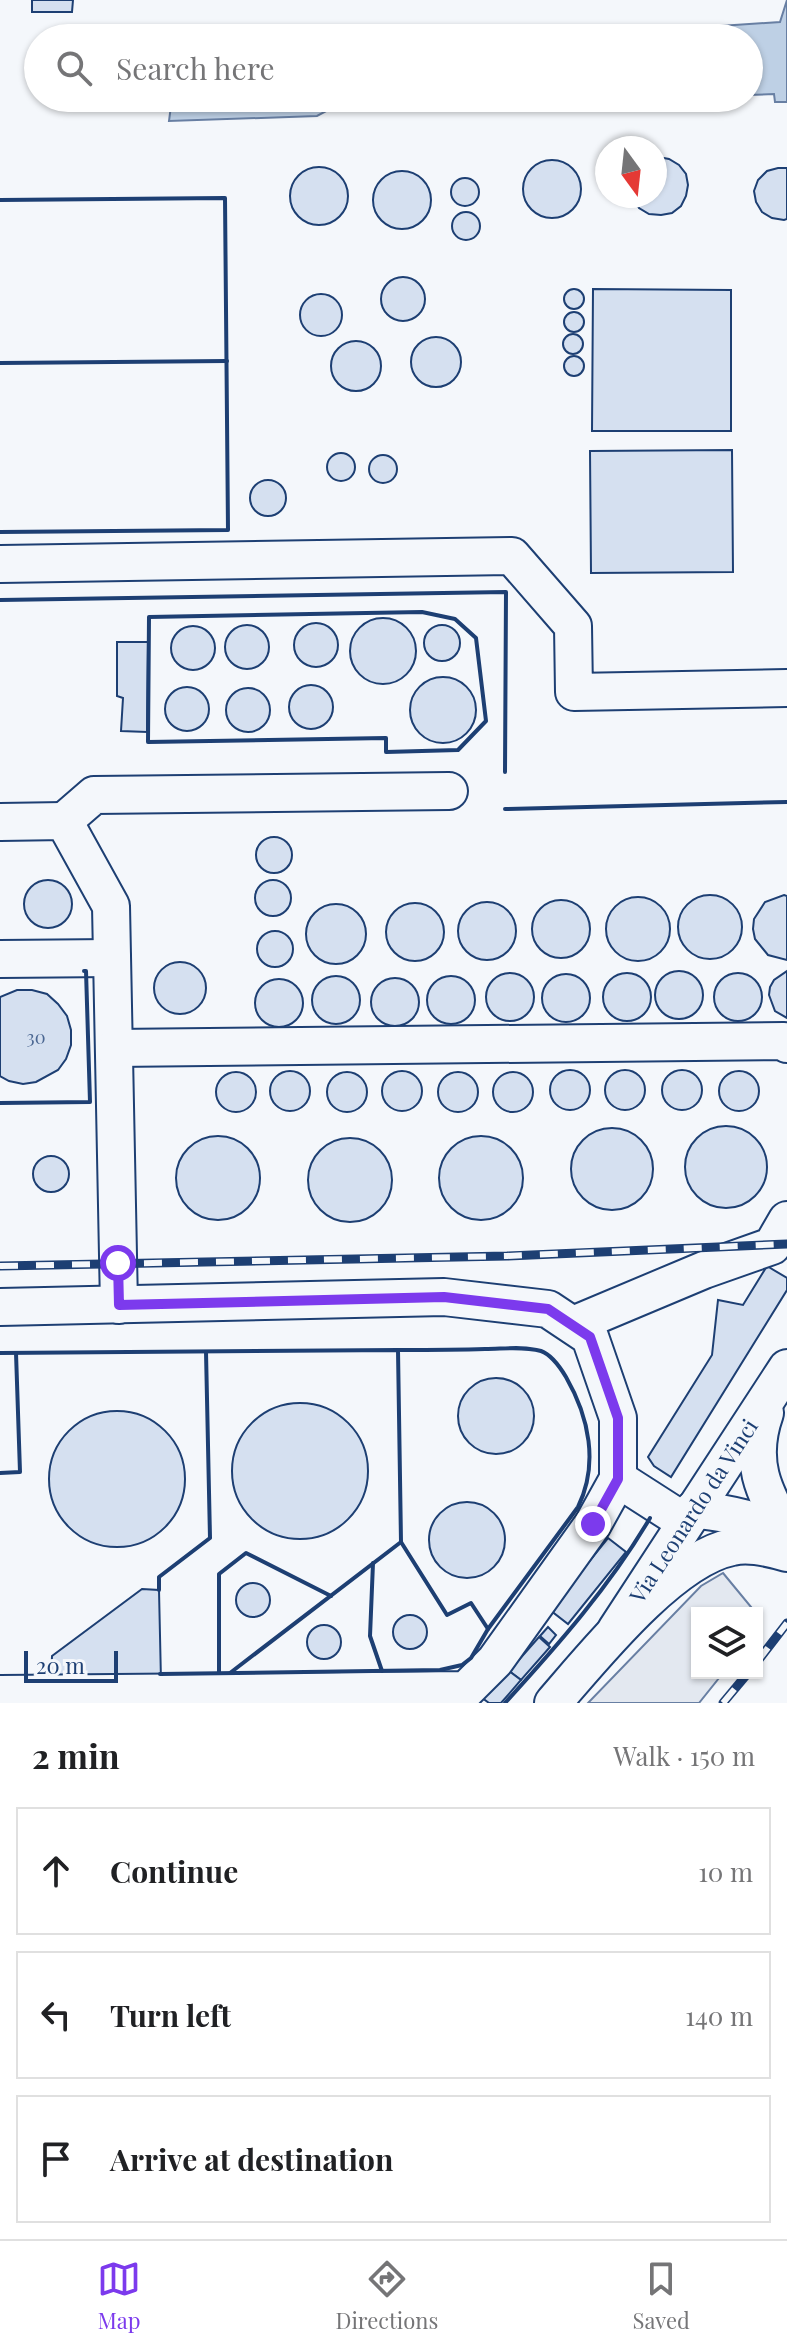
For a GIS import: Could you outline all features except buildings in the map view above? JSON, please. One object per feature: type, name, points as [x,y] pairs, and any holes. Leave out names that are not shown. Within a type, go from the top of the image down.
[{"type":"street","points":[[0,564],[512,556],[573,626],[574,692],[787,688]]},
{"type":"street","points":[[0,822],[64,821],[94,795],[449,791]]},
{"type":"street","points":[[64,821],[111,906],[119,1305]]},
{"type":"street","points":[[0,959],[112,958]]},
{"type":"street","points":[[114,1048],[784,1041],[787,1044]]},
{"type":"street","points":[[573,1325],[704,1270],[772,1246],[787,1220]]},
{"type":"street","points":[[0,1307],[444,1297],[548,1309],[590,1337],[618,1418],[618,1479],[593,1524],[495,1661],[466,1690],[0,1694]]},
{"type":"street","name":"Via Leonardo da Vinci","points":[[616,1630],[780,1380]]},
{"type":"street","name":"Via Leonardo da Vinci","points":[[780,1380],[761,1425],[757,1463],[761,1483],[787,1533]]},
{"type":"street","points":[[618,1479],[689,1516],[743,1516],[787,1544]]},
{"type":"street","name":"Via Leonardo da Vinci","points":[[553,1703],[616,1630],[682,1570],[732,1547],[746,1546],[787,1553]]},
{"type":"shaded area","points":[[723,1573],[751,1607],[691,1607],[691,1679],[718,1679],[699,1703],[588,1703],[701,1586]]},
{"type":"water","points":[[787,0],[787,102],[775,102],[774,94],[763,94],[763,24],[750,24],[780,22]]},
{"type":"water","points":[[170,112],[324,112],[317,116],[169,121]]},
{"type":"railway","points":[[0,1266],[507,1256],[787,1244]]},
{"type":"railway","points":[[763,1654],[787,1623]]},
{"type":"railway","points":[[723,1703],[743,1679]]},
{"type":"wall","points":[[0,200],[225,198],[228,530],[0,532]]},
{"type":"wall","points":[[0,363],[227,361]]},
{"type":"wall","points":[[0,600],[506,592],[505,772]]},
{"type":"wall","points":[[422,612],[455,619],[476,638],[486,721],[458,750],[386,752],[386,738],[148,742],[149,617],[422,612]]},
{"type":"wall","points":[[505,809],[787,802]]},
{"type":"wall","points":[[0,1103],[90,1102],[84,971]]},
{"type":"wall","points":[[160,1674],[440,1670],[462,1665],[471,1658],[488,1629],[578,1507],[588,1474],[585,1424],[566,1377],[552,1358],[541,1351],[520,1348],[398,1350]]},
{"type":"wall","points":[[0,1353],[398,1350],[401,1542],[447,1615],[471,1603],[488,1629]]},
{"type":"wall","points":[[159,1590],[159,1577],[210,1538],[206,1352]]},
{"type":"wall","points":[[0,1473],[20,1472],[16,1353]]},
{"type":"wall","points":[[505,1703],[601,1591],[650,1518]]},
{"type":"wall","points":[[230,1673],[401,1542]]},
{"type":"wall","points":[[219,1673],[219,1574],[246,1553],[331,1596]]},
{"type":"wall","points":[[373,1563],[370,1636],[382,1671]]},
{"type":"route","points":[[118,1263],[119,1305],[444,1297],[548,1309],[590,1337],[618,1418],[618,1479],[593,1524]]}]
